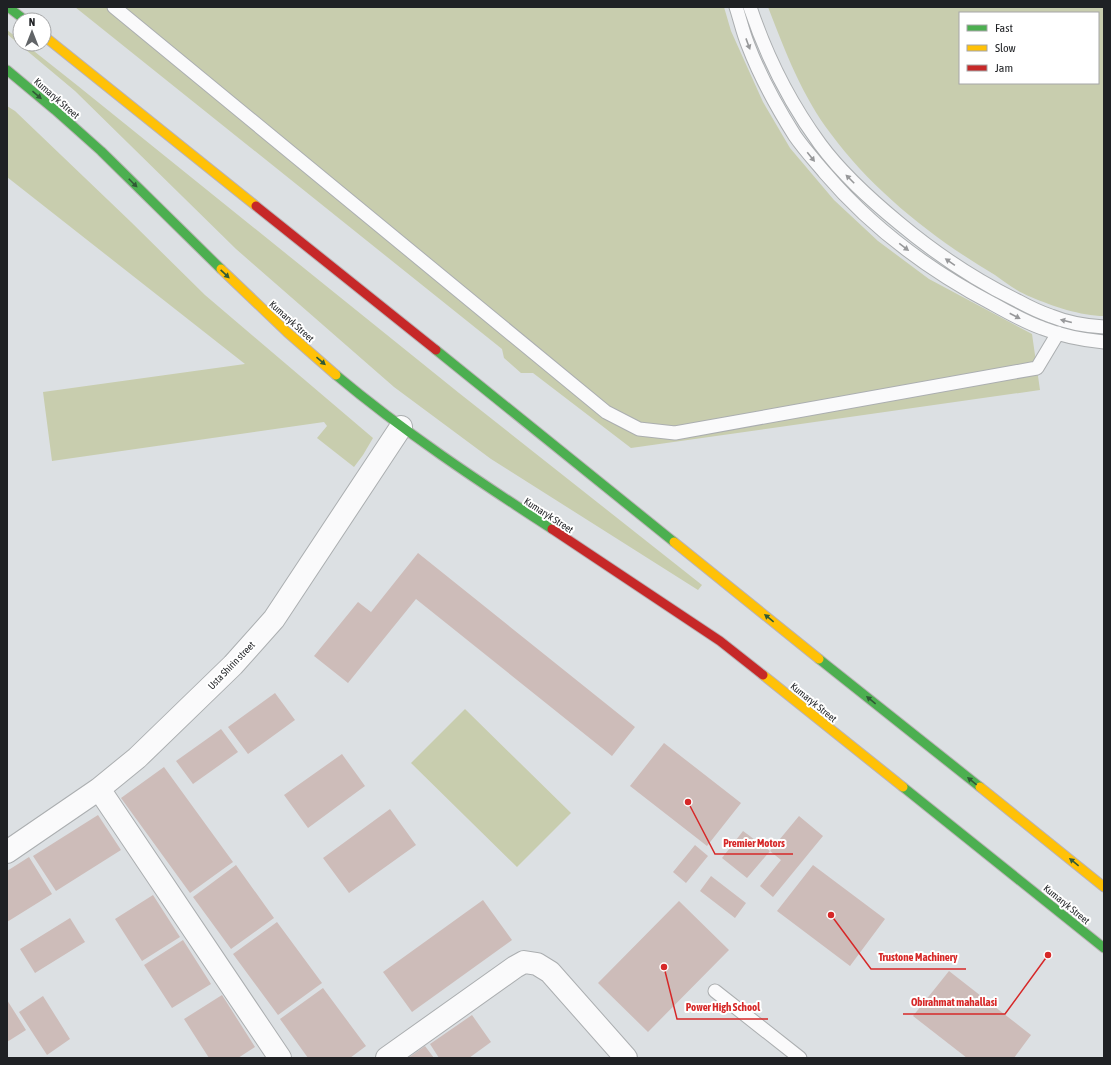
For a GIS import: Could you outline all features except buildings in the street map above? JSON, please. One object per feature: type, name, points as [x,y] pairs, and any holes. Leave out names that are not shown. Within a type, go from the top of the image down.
[{"type":"main road","points":[[52,42],[1104,887]]},
{"type":"main road","name":"Kumaryk Street","points":[[7,70],[102,152],[207,257],[350,387],[401,427],[464,472],[659,599],[720,641],[1104,948]]},
{"type":"street","name":"Usta Shirin street","points":[[7,852],[99,789],[137,758],[233,665],[274,619],[401,427]]},
{"type":"street","points":[[99,789],[280,1058]]},
{"type":"street","points":[[387,1058],[524,962],[536,964],[550,972],[626,1058]]},
{"type":"lane","points":[[114,7],[606,412],[639,429],[675,433],[1037,368],[1058,334]]},
{"type":"lane","points":[[736,7],[751,53],[796,136],[810,156],[841,191],[878,226],[924,262],[960,287],[1029,323],[1058,334],[1104,342]]},
{"type":"lane","points":[[750,7],[765,47],[796,108],[808,127],[820,145],[842,170],[876,204],[932,249],[981,282],[1051,317],[1081,325],[1104,327]]},
{"type":"lane","points":[[716,991],[800,1058]]},
{"type":"green space","points":[[75,7],[724,7],[731,31],[763,102],[790,148],[834,200],[878,241],[929,279],[1032,334],[1040,390],[631,448],[533,373],[521,373],[504,358],[502,349]]},
{"type":"green space","points":[[768,7],[1104,7],[1104,316],[1095,316],[1067,310],[1021,293],[927,230],[885,194],[866,175],[831,134],[811,104],[788,56]]},
{"type":"green space","points":[[7,30],[12,34],[12,38],[7,34]]},
{"type":"green space","points":[[28,52],[35,52],[459,393],[702,585],[698,590],[491,459],[394,387],[236,249],[75,91]]},
{"type":"green space","points":[[7,106],[15,111],[205,295],[373,438],[354,467],[317,438],[327,426],[324,422],[52,461],[43,392],[245,364],[7,177]]},
{"type":"green space","points":[[465,709],[571,813],[517,867],[411,763]]},
{"type":"traffic: fast","points":[[8,7],[15,12]]},
{"type":"traffic: fast","points":[[7,70],[101,151],[221,269]]},
{"type":"traffic: fast","points":[[436,350],[674,542]]},
{"type":"traffic: fast","points":[[336,375],[415,436],[552,529]]},
{"type":"traffic: fast","points":[[819,659],[980,787]]},
{"type":"traffic: fast","points":[[903,787],[1104,948]]},
{"type":"traffic: slow","points":[[52,42],[256,206]]},
{"type":"traffic: slow","points":[[221,269],[287,332],[336,375]]},
{"type":"traffic: slow","points":[[674,542],[819,659]]},
{"type":"traffic: slow","points":[[763,675],[903,787]]},
{"type":"traffic: slow","points":[[980,787],[1104,887]]},
{"type":"traffic: jam","points":[[256,206],[436,350]]},
{"type":"traffic: jam","points":[[552,529],[720,641],[763,675]]},
{"type":"place","name":"Premier Motors","points":[[688,802]]},
{"type":"place","name":"Trustone Machinery","points":[[831,915]]},
{"type":"place","name":"Obirahmat mahallasi","points":[[1048,955]]},
{"type":"place","name":"Power High School","points":[[664,967]]}]
